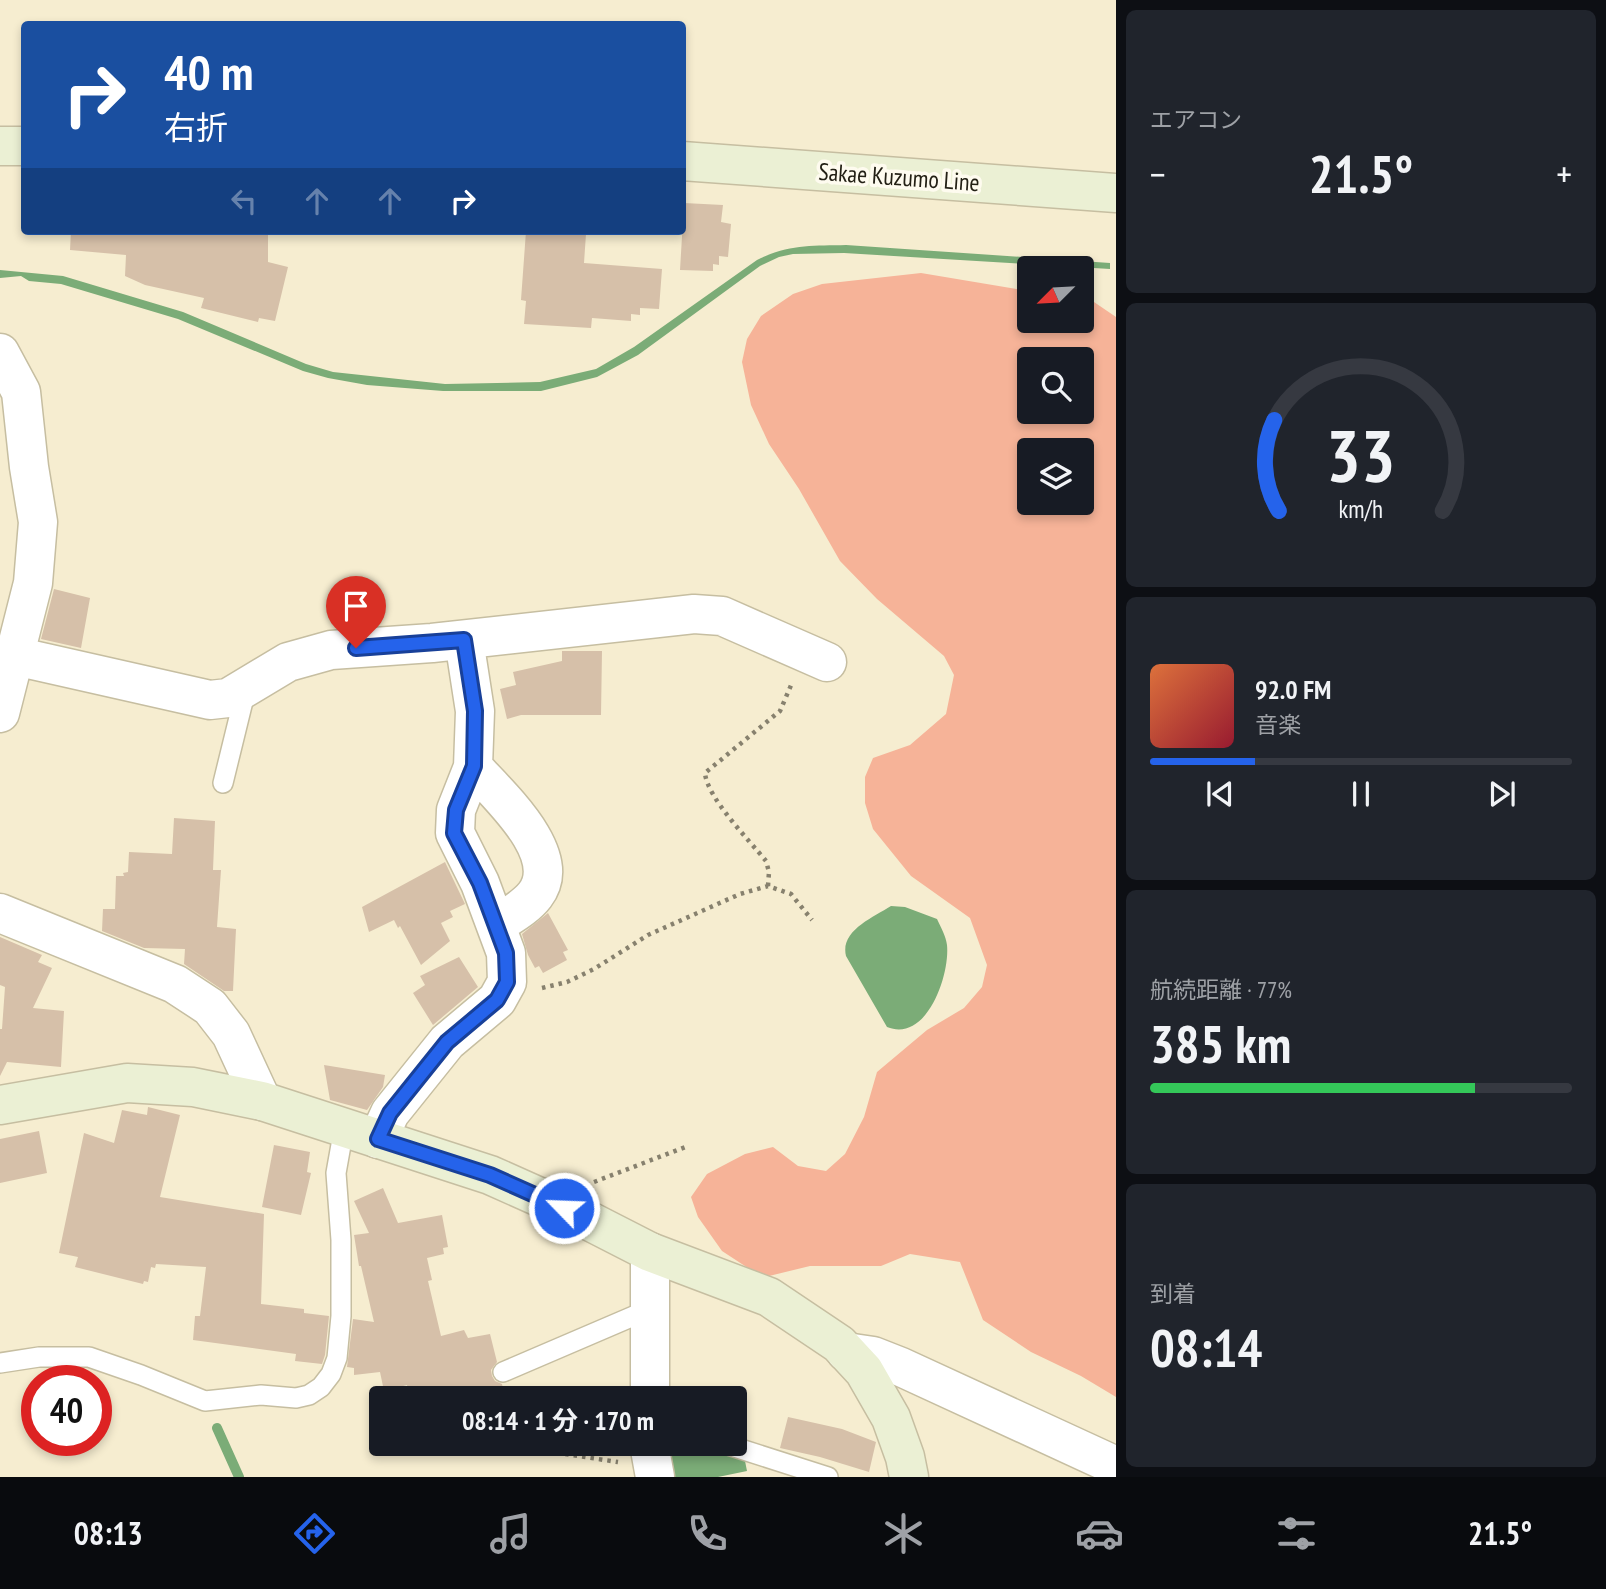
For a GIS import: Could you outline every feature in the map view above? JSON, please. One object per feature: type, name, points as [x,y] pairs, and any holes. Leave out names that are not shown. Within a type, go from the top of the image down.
[{"type":"street","points":[[0,146],[21,146]]},
{"type":"street","name":"Sakae Kuzumo Line","points":[[686,162],[1116,193]]},
{"type":"street","points":[[0,353],[21,392],[38,522],[33,583],[0,713]]},
{"type":"street","points":[[15,656],[209,700],[228,698],[288,662],[331,650],[464,640],[694,614],[722,616],[813,656]]},
{"type":"street","points":[[361,1133],[390,1113],[447,1042],[497,1000],[507,982],[506,953],[480,883],[454,833],[456,810],[474,766],[475,711],[464,640]]},
{"type":"street","points":[[474,766],[523,824],[540,850],[543,866],[541,883],[536,894],[496,925]]},
{"type":"street","points":[[0,913],[175,984],[210,1007],[231,1034],[262,1101]]},
{"type":"street","points":[[0,1105],[127,1083],[193,1087],[262,1101],[490,1175],[650,1252],[769,1297],[839,1344],[864,1371],[891,1418],[909,1477]]},
{"type":"street","points":[[650,1252],[650,1386]]},
{"type":"street","points":[[846,1352],[883,1360],[1116,1466]]},
{"type":"lane","points":[[223,783],[247,687]]},
{"type":"lane","points":[[0,1363],[39,1357],[89,1357],[205,1401],[261,1395],[296,1398],[309,1395],[321,1387],[331,1374],[337,1358],[341,1316],[341,1240],[336,1173],[361,1133]]},
{"type":"lane","points":[[503,1372],[650,1309]]},
{"type":"lane","points":[[747,1451],[828,1477]]},
{"type":"path","points":[[768,886],[769,872],[766,861],[713,796],[705,773],[780,711],[792,686],[813,656]]},
{"type":"path","points":[[497,1000],[505,1001],[568,982],[648,935],[740,894],[768,886],[791,894],[812,920]]},
{"type":"path","points":[[546,1200],[688,1146]]},
{"type":"path","points":[[596,1456],[653,1463]]},
{"type":"shaded area","points":[[846,245],[1017,257],[1017,263],[844,253],[793,254],[779,257],[760,266],[638,355],[597,377],[541,391],[443,391],[367,385],[328,378],[303,371],[178,319],[61,284],[29,281],[21,276],[0,278],[0,270],[63,276],[183,312],[306,364],[333,372],[445,384],[540,382],[596,369],[634,347],[757,260],[779,251],[800,247]]},
{"type":"shaded area","points":[[1094,262],[1110,263],[1110,269],[1094,268]]},
{"type":"shaded area","points":[[921,273],[1017,289],[1017,333],[1094,333],[1094,302],[1116,317],[1116,1397],[1081,1376],[1031,1352],[983,1320],[960,1262],[910,1254],[881,1266],[810,1266],[769,1276],[748,1268],[722,1251],[698,1217],[691,1197],[707,1174],[745,1154],[773,1147],[798,1166],[826,1171],[845,1154],[864,1117],[877,1072],[927,1030],[964,1008],[982,987],[987,965],[970,918],[911,876],[873,829],[865,803],[865,777],[873,758],[910,745],[946,714],[954,675],[944,656],[877,599],[840,561],[799,489],[769,444],[751,405],[742,362],[747,339],[761,316],[793,294],[822,284]]},
{"type":"shaded area","points":[[891,906],[905,907],[937,919],[947,945],[945,973],[933,1003],[914,1025],[901,1029],[887,1027],[846,956],[845,947],[859,926]]},
{"type":"shaded area","points":[[671,1456],[744,1456],[747,1471],[718,1477],[672,1477]]},
{"type":"building","points":[[686,203],[723,205],[721,222],[731,224],[728,257],[719,256],[719,265],[713,264],[713,271],[680,270],[682,235],[686,235]]},
{"type":"building","points":[[71,235],[268,235],[268,262],[288,267],[275,321],[259,318],[258,322],[201,308],[204,298],[145,285],[125,276],[126,255],[70,250]]},
{"type":"building","points":[[526,235],[586,235],[584,263],[662,269],[659,309],[640,308],[640,315],[631,314],[631,321],[592,318],[591,328],[524,324],[526,301],[521,300]]},
{"type":"building","points":[[54,589],[90,598],[81,648],[41,639]]},
{"type":"building","points":[[562,651],[602,651],[601,715],[521,715],[507,719],[500,689],[516,685],[513,672],[562,661]]},
{"type":"building","points":[[174,818],[215,821],[213,870],[221,870],[217,927],[236,929],[233,991],[224,991],[184,964],[185,949],[144,948],[102,931],[103,909],[115,909],[116,876],[124,876],[123,873],[128,872],[129,852],[172,854]]},
{"type":"building","points":[[445,862],[465,904],[450,911],[453,917],[441,923],[450,941],[421,965],[394,920],[369,932],[362,907]]},
{"type":"building","points":[[548,913],[568,950],[563,952],[567,960],[543,973],[539,966],[535,968],[528,955],[522,934]]},
{"type":"building","points":[[0,937],[42,955],[38,962],[52,968],[33,1008],[64,1011],[61,1067],[7,1062],[0,1076],[0,1029],[5,987],[0,985]]},
{"type":"building","points":[[459,957],[478,987],[433,1025],[413,993],[425,985],[420,976]]},
{"type":"building","points":[[324,1065],[385,1075],[383,1087],[367,1110],[330,1100]]},
{"type":"building","points":[[148,1107],[180,1115],[160,1197],[264,1214],[261,1304],[304,1309],[304,1313],[329,1316],[322,1364],[295,1361],[296,1354],[193,1340],[195,1316],[200,1316],[206,1267],[156,1264],[155,1268],[151,1267],[148,1282],[144,1281],[143,1284],[75,1267],[78,1257],[59,1253],[84,1133],[114,1143],[122,1110],[147,1115]]},
{"type":"building","points":[[39,1131],[47,1173],[0,1183],[0,1139]]},
{"type":"building","points":[[274,1145],[310,1152],[307,1172],[311,1173],[301,1215],[262,1207]]},
{"type":"building","points":[[383,1188],[398,1223],[442,1215],[448,1247],[443,1248],[444,1254],[427,1258],[432,1280],[428,1281],[441,1336],[464,1330],[468,1338],[490,1334],[497,1362],[491,1370],[492,1376],[502,1386],[383,1386],[380,1372],[354,1375],[354,1368],[347,1367],[353,1319],[374,1322],[354,1235],[369,1233],[354,1201]]},
{"type":"building","points":[[788,1417],[842,1429],[876,1442],[869,1472],[780,1448]]},
{"type":"waterway","points":[[217,1428],[239,1477]]},
{"type":"route","points":[[356,648],[464,640],[475,711],[474,766],[456,810],[454,833],[480,883],[506,953],[507,982],[497,1000],[447,1042],[390,1113],[378,1139],[490,1175],[564,1208]]}]
